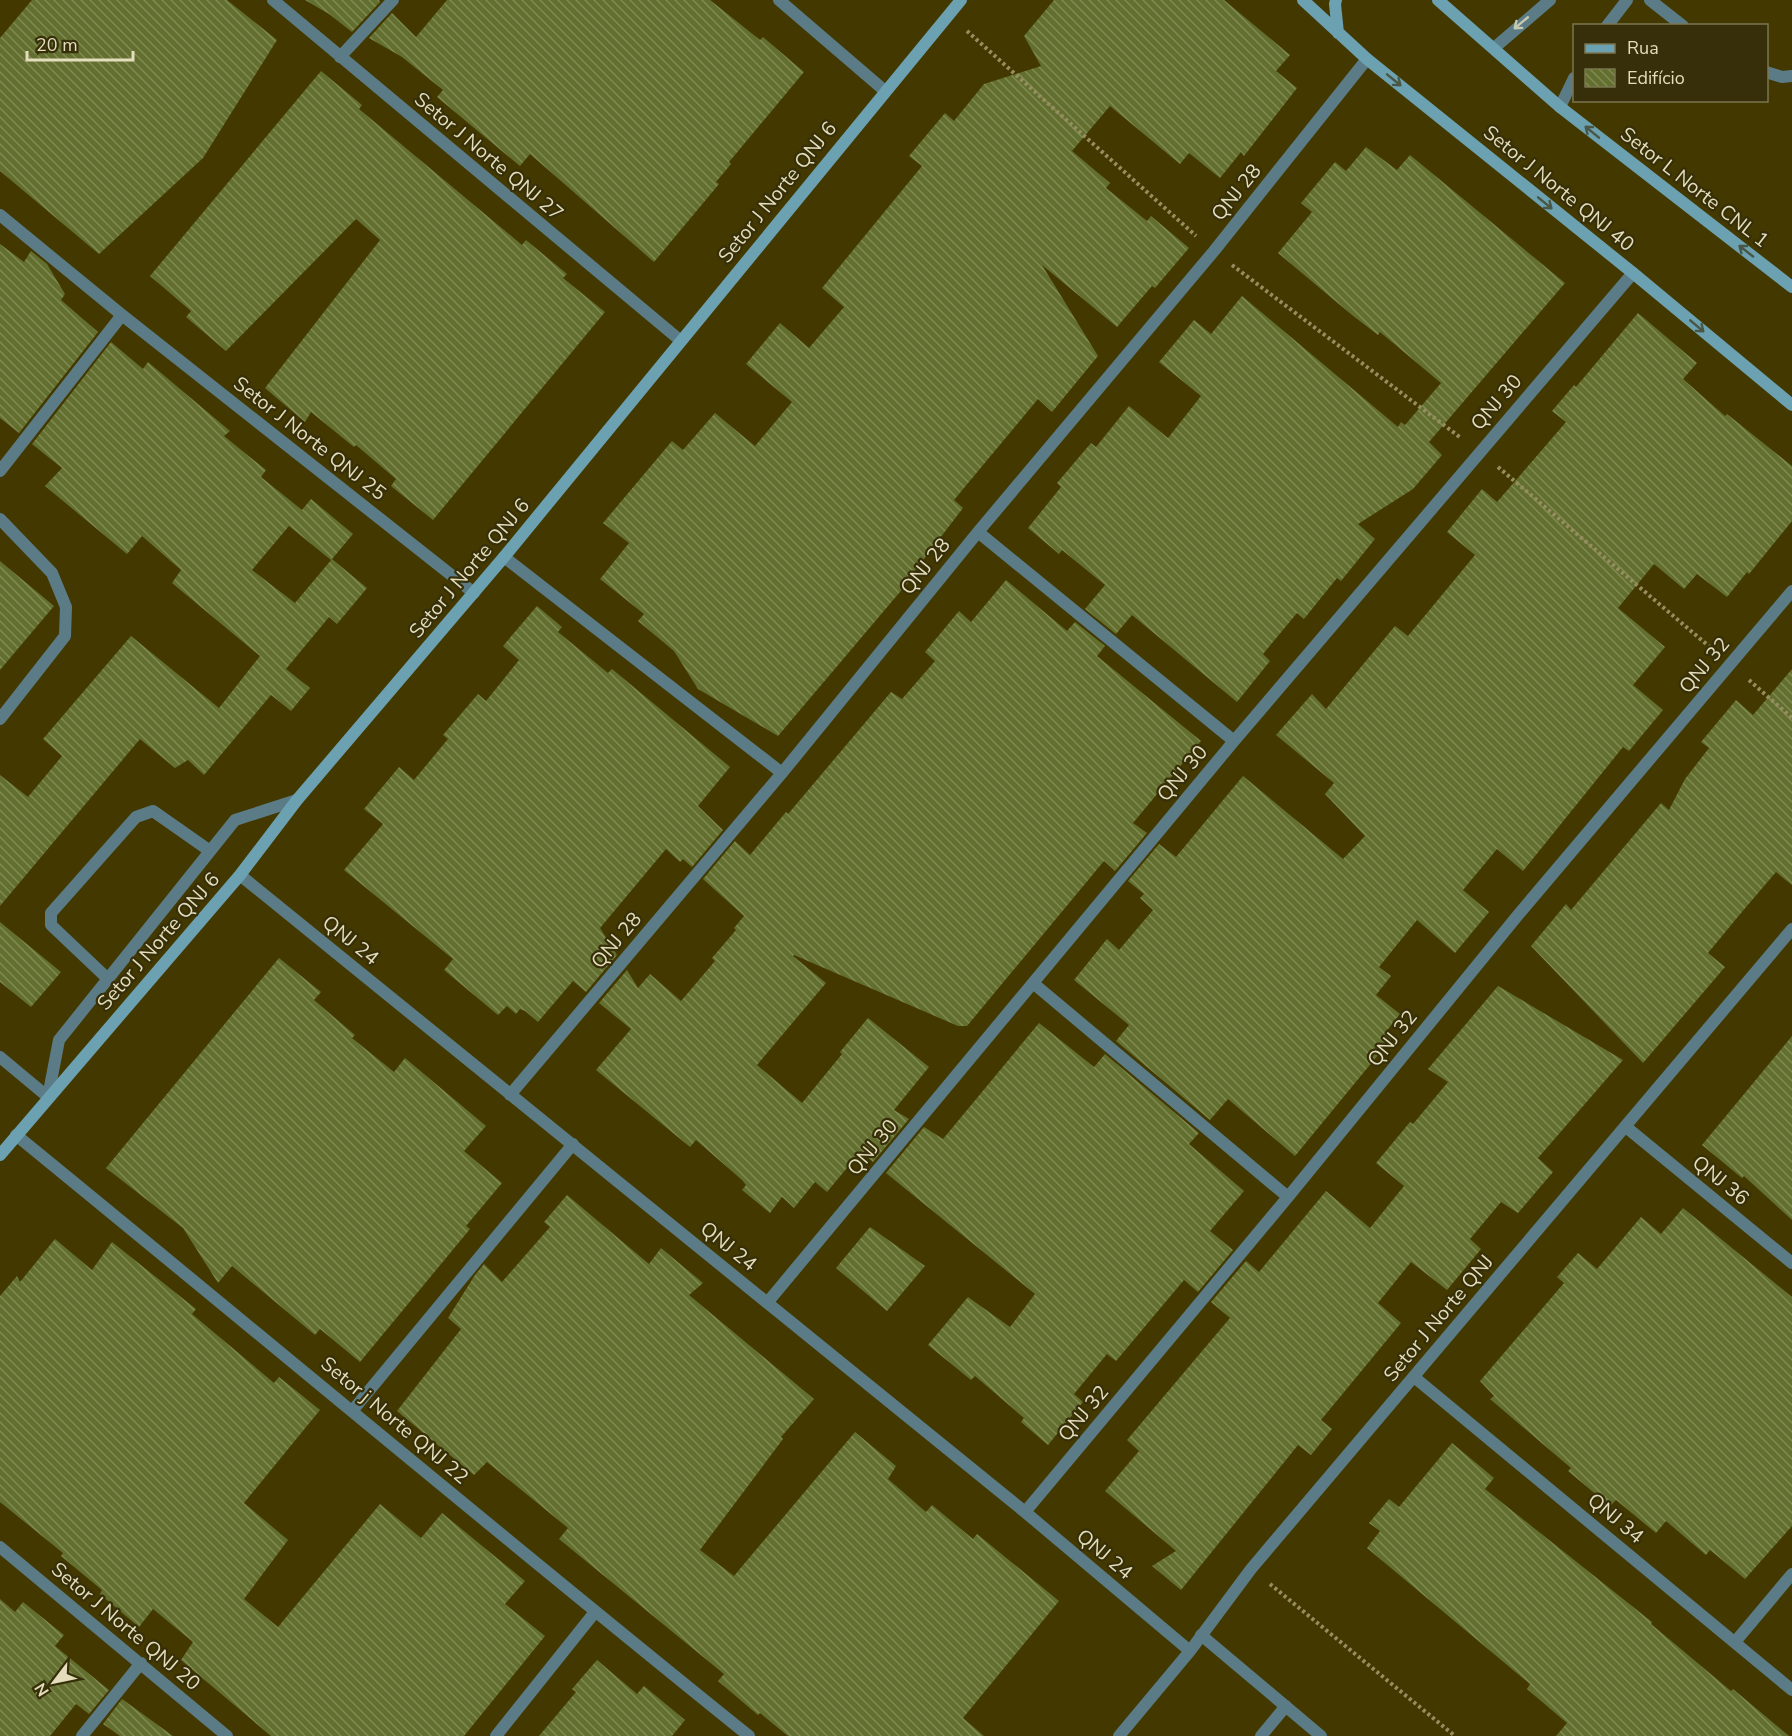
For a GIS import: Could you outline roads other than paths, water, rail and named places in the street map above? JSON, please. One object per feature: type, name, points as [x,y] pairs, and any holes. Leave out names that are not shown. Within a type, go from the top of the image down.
[{"type":"main road","name":"Setor J Norte QNJ 6","points":[[0,1155],[240,875],[297,800],[504,557],[961,0]]},
{"type":"main road","name":"Setor J Norte QNJ 40","points":[[1303,0],[1367,59],[1633,273],[1792,405]]},
{"type":"main road","points":[[1336,0],[1338,33]]},
{"type":"main road","name":"Setor L Norte CNL 1","points":[[1438,0],[1560,107],[1792,287]]},
{"type":"street","name":"Setor J Norte QNJ 27","points":[[273,0],[681,341]]},
{"type":"street","points":[[340,57],[393,0]]},
{"type":"street","points":[[779,0],[885,91]]},
{"type":"street","points":[[1494,48],[1550,0]]},
{"type":"street","points":[[1609,24],[1627,0]]},
{"type":"street","points":[[1650,0],[1680,24]]},
{"type":"street","name":"QNJ 28","points":[[510,1095],[782,773],[978,532],[1214,251],[1367,59]]},
{"type":"street","points":[[1768,72],[1782,77],[1792,76]]},
{"type":"street","points":[[1560,107],[1573,82]]},
{"type":"street","name":"Setor J Norte QNJ 25","points":[[0,215],[122,315],[474,593]]},
{"type":"street","name":"QNJ 30","points":[[767,1303],[1234,741],[1633,273]]},
{"type":"street","points":[[0,471],[122,315]]},
{"type":"street","points":[[0,519],[52,573],[66,608],[65,636],[0,719]]},
{"type":"street","points":[[978,532],[1234,741]]},
{"type":"street","points":[[504,557],[782,773]]},
{"type":"street","name":"QNJ 32","points":[[1025,1512],[1288,1197],[1518,915],[1792,591]]},
{"type":"street","points":[[0,1058],[48,1097],[59,1040],[235,820],[297,800]]},
{"type":"street","points":[[108,979],[51,925],[51,913],[135,817],[153,811],[210,851]]},
{"type":"street","name":"QNJ 24","points":[[240,875],[1025,1512],[1190,1651]]},
{"type":"street","name":"Setor J Norte QNJ","points":[[1119,1736],[1190,1651],[1251,1569],[1792,929]]},
{"type":"street","points":[[1034,982],[1288,1197]]},
{"type":"street","name":"QNJ 36","points":[[1626,1127],[1792,1263]]},
{"type":"street","name":"Setor j Norte QNJ 22","points":[[16,1135],[749,1736]]},
{"type":"street","points":[[353,1410],[573,1144]]},
{"type":"street","name":"QNJ 34","points":[[1414,1377],[1792,1690]]},
{"type":"street","name":"Setor J Norte QNJ 20","points":[[0,1546],[227,1736]]},
{"type":"street","points":[[1735,1642],[1792,1574]]},
{"type":"street","points":[[496,1736],[595,1612]]},
{"type":"street","points":[[1201,1635],[1321,1736]]},
{"type":"street","points":[[82,1736],[141,1663]]},
{"type":"street","points":[[1261,1736],[1286,1706]]}]
